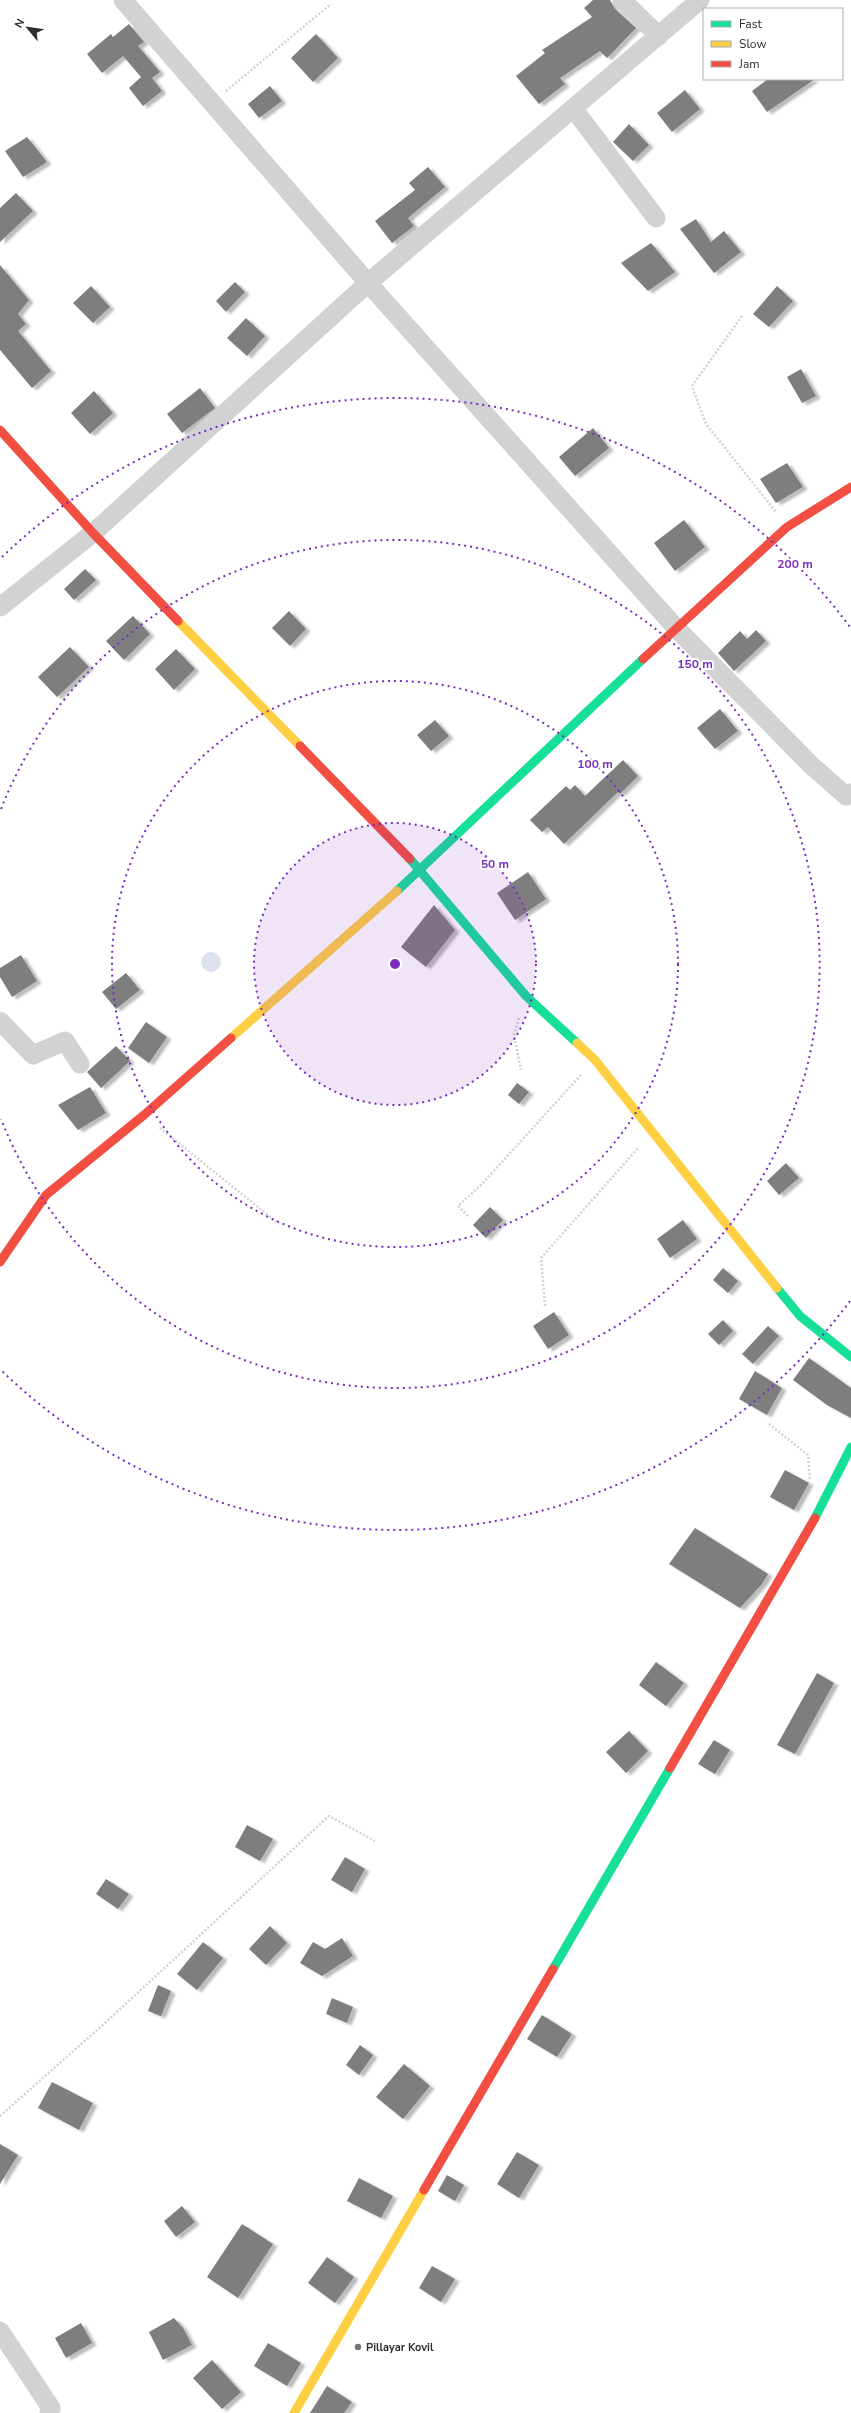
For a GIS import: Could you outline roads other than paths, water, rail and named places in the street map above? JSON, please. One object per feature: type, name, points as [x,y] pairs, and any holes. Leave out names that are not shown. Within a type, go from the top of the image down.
[{"type":"street","points":[[123,0],[368,284],[676,628],[811,765],[846,796],[851,793]]},
{"type":"street","points":[[622,0],[659,36]]},
{"type":"street","points":[[0,607],[93,533],[368,284],[700,0]]},
{"type":"street","points":[[573,108],[656,218]]},
{"type":"street","points":[[0,430],[93,533],[422,870],[526,996],[595,1060],[800,1316],[851,1357]]},
{"type":"street","points":[[0,1262],[46,1195],[144,1115],[422,870],[676,628],[787,527],[851,487]]},
{"type":"street","points":[[0,1021],[33,1055],[64,1041],[80,1064]]},
{"type":"street","points":[[294,2413],[813,1522],[851,1447]]},
{"type":"street","points":[[0,2331],[51,2408],[49,2413]]},
{"type":"place","name":"Pillayar Kovil","points":[[358,2347]]}]
